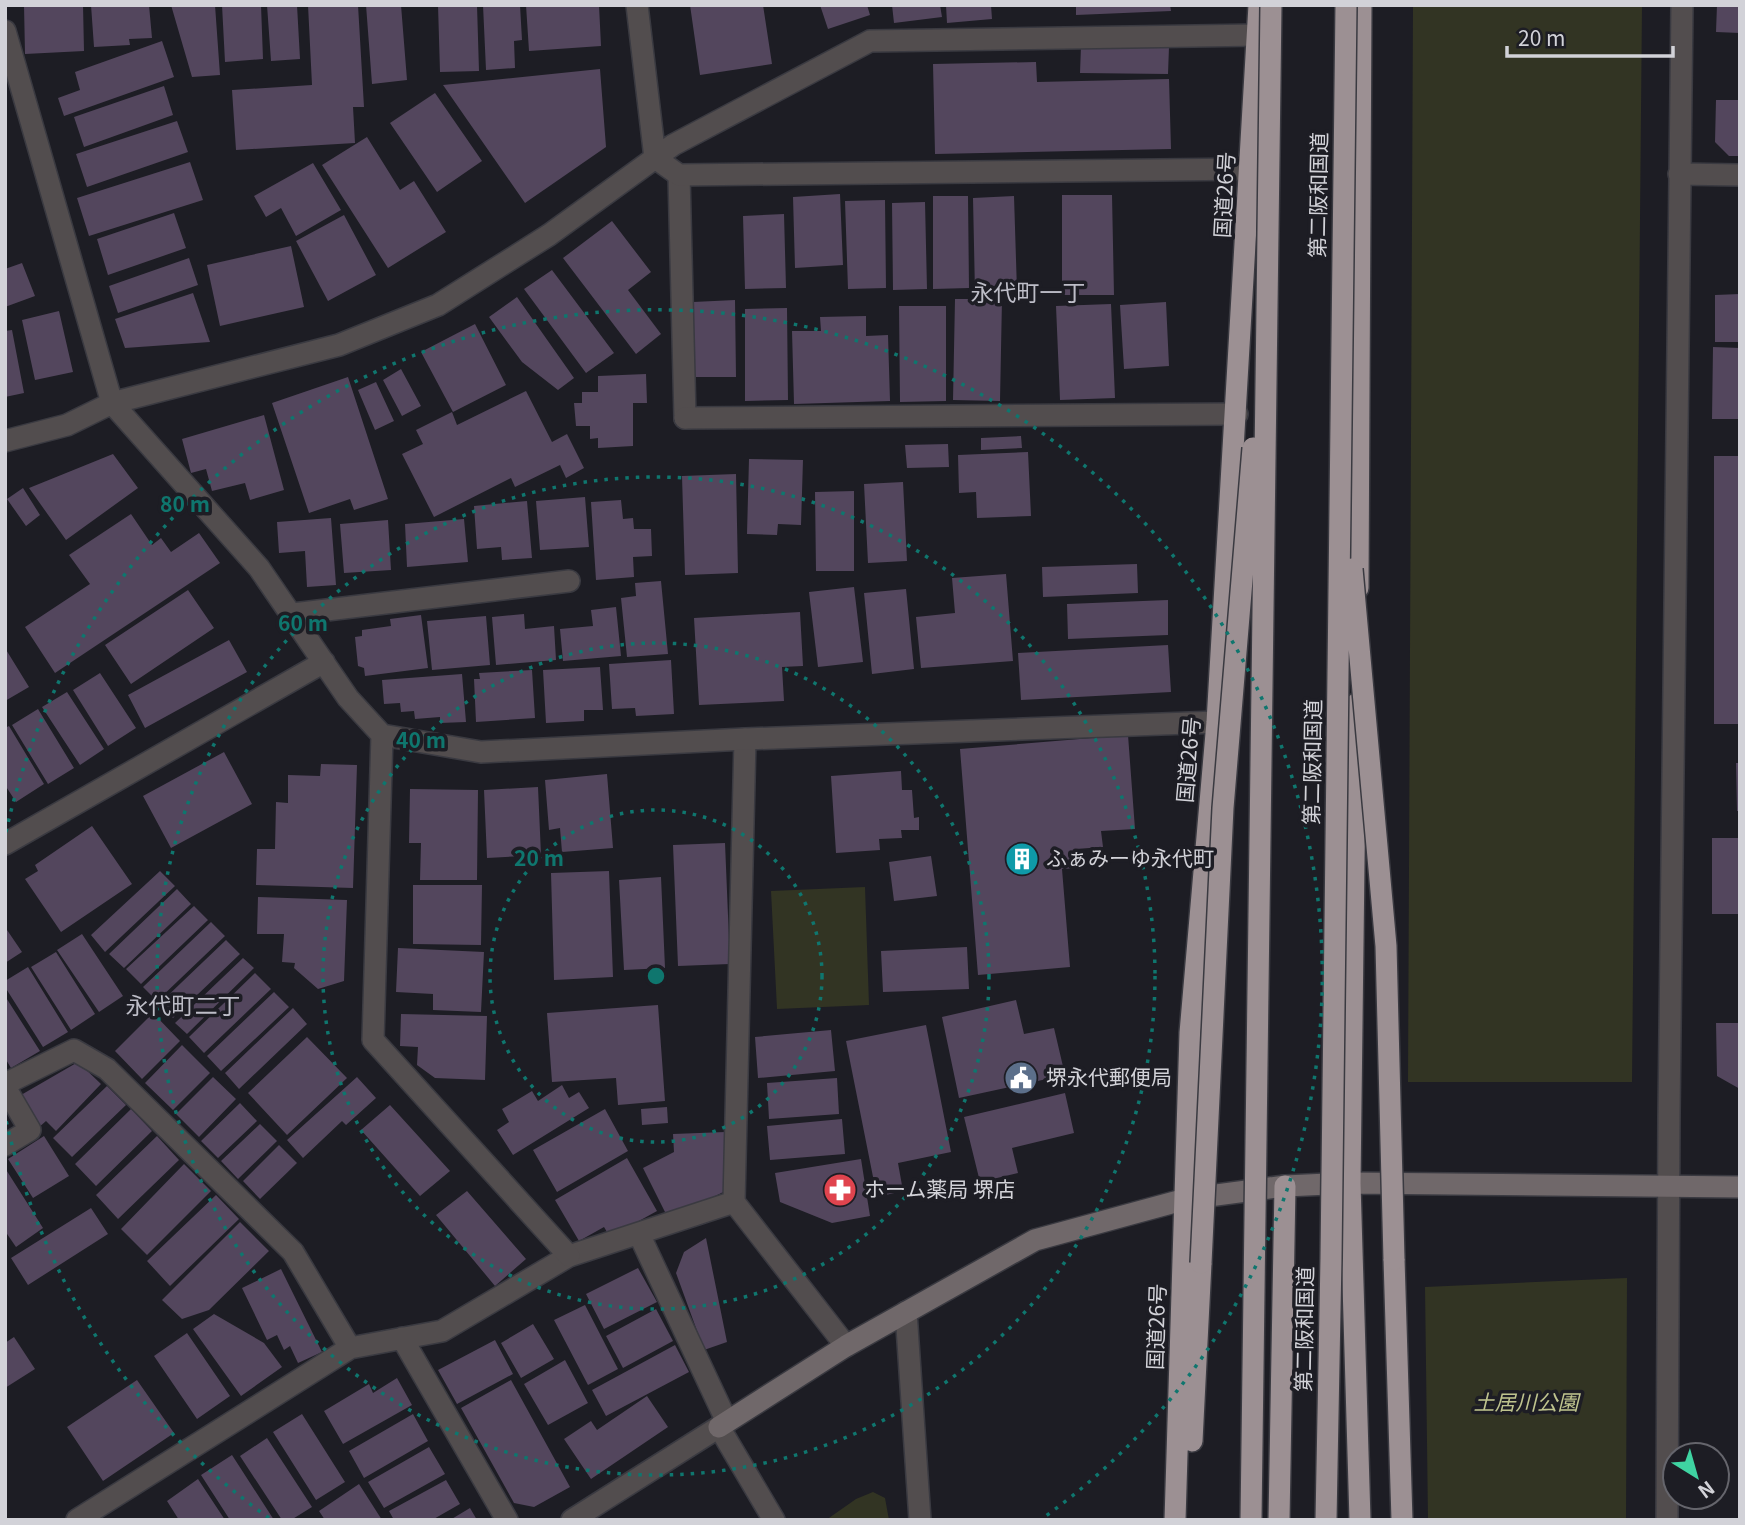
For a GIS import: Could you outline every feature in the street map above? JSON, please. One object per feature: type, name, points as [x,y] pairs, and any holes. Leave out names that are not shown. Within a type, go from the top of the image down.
[{"type":"highway","name":"国道26号","points":[[1175,1520],[1190,1033],[1217,722],[1259,5]]},
{"type":"highway","points":[[1251,1520],[1271,5]]},
{"type":"highway","name":"第二阪和国道","points":[[1326,1520],[1346,5]]},
{"type":"highway","points":[[1360,1520],[1350,1183],[1360,441],[1361,5]]},
{"type":"highway","points":[[1188,1520],[1223,808],[1268,263]]},
{"type":"highway","points":[[1341,452],[1386,946],[1402,1520]]},
{"type":"highway","points":[[1279,1520],[1285,1186]]},
{"type":"street","points":[[638,5],[654,158],[679,175],[1251,169]]},
{"type":"street","points":[[1667,1520],[1682,5]]},
{"type":"street","points":[[5,32],[112,403],[259,568],[348,698],[382,736],[481,752],[745,739],[1217,722]]},
{"type":"street","points":[[5,441],[67,425],[112,403],[339,345],[438,305],[549,235],[673,145],[870,41],[1259,35]]},
{"type":"street","points":[[1679,174],[1740,175]]},
{"type":"street","points":[[679,175],[685,418],[1237,414]]},
{"type":"street","points":[[293,614],[569,581]]},
{"type":"street","points":[[5,844],[324,662]]},
{"type":"street","points":[[382,736],[373,1040],[569,1256]]},
{"type":"street","points":[[745,739],[734,1202],[846,1346]]},
{"type":"street","points":[[5,1145],[30,1130],[5,1085],[74,1051],[107,1069],[293,1252],[350,1348]]},
{"type":"street","points":[[572,1520],[846,1346],[1035,1240],[1186,1199],[1285,1186],[1350,1183],[1740,1187]]},
{"type":"street","points":[[77,1520],[350,1348],[442,1331],[569,1256],[734,1202]]},
{"type":"street","points":[[639,1234],[723,1424],[774,1520]]},
{"type":"street","points":[[906,1312],[920,1520]]},
{"type":"street","points":[[402,1338],[507,1520]]},
{"type":"green space","points":[[1413,5],[1642,5],[1632,1082],[1408,1082]]},
{"type":"green space","points":[[865,887],[869,1005],[777,1009],[771,891]]},
{"type":"green space","name":"土居川公園","points":[[1627,1278],[1626,1520],[1428,1520],[1425,1287]]},
{"type":"green space","points":[[873,1492],[885,1498],[889,1520],[826,1520],[856,1499]]},
{"type":"building","points":[[24,5],[83,5],[84,51],[25,54]]},
{"type":"building","points":[[91,5],[149,5],[152,38],[129,39],[130,45],[94,47]]},
{"type":"building","points":[[171,5],[215,5],[220,75],[192,77]]},
{"type":"building","points":[[222,5],[261,5],[263,59],[225,62]]},
{"type":"building","points":[[267,5],[297,5],[300,59],[271,61]]},
{"type":"building","points":[[308,5],[358,5],[364,107],[353,107],[355,143],[236,150],[232,90],[312,85]]},
{"type":"building","points":[[366,5],[401,5],[407,80],[372,84]]},
{"type":"building","points":[[438,5],[477,5],[479,71],[440,72]]},
{"type":"building","points":[[483,5],[520,5],[522,40],[514,41],[515,68],[486,70]]},
{"type":"building","points":[[526,5],[599,5],[601,46],[529,51]]},
{"type":"building","points":[[690,5],[763,5],[772,64],[700,75]]},
{"type":"building","points":[[820,5],[867,5],[870,15],[828,29]]},
{"type":"building","points":[[892,5],[940,5],[942,17],[894,23]]},
{"type":"building","points":[[946,5],[991,5],[992,19],[947,23]]},
{"type":"building","points":[[1076,5],[1170,5],[1171,11],[1076,15]]},
{"type":"building","points":[[1717,5],[1740,5],[1740,33],[1716,32]]},
{"type":"building","points":[[162,41],[174,77],[64,116],[58,98],[80,90],[75,72]]},
{"type":"building","points":[[1081,46],[1169,47],[1168,74],[1080,73]]},
{"type":"building","points":[[1036,62],[1037,82],[1169,79],[1171,149],[935,154],[933,64]]},
{"type":"building","points":[[600,69],[606,147],[525,203],[443,85]]},
{"type":"building","points":[[164,86],[173,115],[84,147],[74,117]]},
{"type":"building","points":[[435,93],[482,161],[437,192],[390,123]]},
{"type":"building","points":[[1716,100],[1740,100],[1740,156],[1729,156],[1715,142]]},
{"type":"building","points":[[177,121],[188,152],[87,187],[76,154]]},
{"type":"building","points":[[367,137],[400,190],[414,181],[446,232],[388,268],[322,165]]},
{"type":"building","points":[[190,162],[203,200],[89,236],[77,198]]},
{"type":"building","points":[[313,163],[341,210],[296,236],[281,208],[266,217],[254,196]]},
{"type":"building","points":[[840,194],[843,265],[795,268],[793,197]]},
{"type":"building","points":[[1062,195],[1112,195],[1114,295],[1062,295]]},
{"type":"building","points":[[933,196],[968,196],[969,288],[933,289]]},
{"type":"building","points":[[1014,196],[1017,291],[975,293],[973,198]]},
{"type":"building","points":[[885,200],[886,288],[848,289],[845,201]]},
{"type":"building","points":[[925,202],[927,289],[893,290],[892,203]]},
{"type":"building","points":[[174,213],[186,248],[108,275],[97,239]]},
{"type":"building","points":[[784,214],[786,288],[745,289],[743,216]]},
{"type":"building","points":[[344,215],[376,275],[328,301],[296,241]]},
{"type":"building","points":[[612,221],[651,272],[628,290],[661,334],[636,354],[563,258]]},
{"type":"building","points":[[291,246],[304,307],[220,326],[207,265]]},
{"type":"building","points":[[189,258],[198,285],[118,313],[109,286]]},
{"type":"building","points":[[22,263],[35,296],[5,307],[5,269]]},
{"type":"building","points":[[552,270],[614,353],[586,373],[524,289]]},
{"type":"building","points":[[193,293],[210,342],[125,348],[115,319]]},
{"type":"building","points":[[1740,294],[1740,342],[1715,342],[1715,295]]},
{"type":"building","points":[[517,297],[574,378],[558,390],[522,362],[489,317]]},
{"type":"building","points":[[955,299],[1002,299],[1000,401],[953,400]]},
{"type":"building","points":[[735,300],[736,377],[694,377],[693,302]]},
{"type":"building","points":[[1166,302],[1169,366],[1124,369],[1120,305]]},
{"type":"building","points":[[1111,304],[1115,398],[1060,400],[1056,306]]},
{"type":"building","points":[[899,306],[946,306],[946,401],[900,402]]},
{"type":"building","points":[[787,308],[788,400],[745,401],[745,309]]},
{"type":"building","points":[[59,311],[73,372],[35,380],[22,320]]},
{"type":"building","points":[[866,316],[866,336],[888,335],[890,401],[794,404],[792,331],[821,331],[820,317]]},
{"type":"building","points":[[475,324],[506,385],[453,412],[421,352]]},
{"type":"building","points":[[12,330],[24,393],[5,397],[5,331]]},
{"type":"building","points":[[1713,347],[1740,348],[1740,419],[1712,419]]},
{"type":"building","points":[[401,369],[421,406],[402,416],[383,380]]},
{"type":"building","points":[[646,374],[647,403],[633,403],[633,446],[598,448],[598,438],[590,439],[590,426],[576,426],[574,403],[582,403],[582,392],[598,392],[598,376]]},
{"type":"building","points":[[348,377],[388,499],[354,510],[350,499],[309,513],[272,403]]},
{"type":"building","points":[[376,382],[394,421],[375,430],[358,390]]},
{"type":"building","points":[[526,391],[552,442],[567,434],[584,468],[566,478],[560,465],[515,487],[511,478],[434,517],[402,454],[423,444],[416,430],[452,412],[457,425]]},
{"type":"building","points":[[264,415],[284,490],[250,500],[245,483],[212,491],[206,469],[191,473],[182,439]]},
{"type":"building","points":[[1021,436],[1022,448],[981,450],[981,438]]},
{"type":"building","points":[[948,444],[949,467],[907,468],[905,445]]},
{"type":"building","points":[[1028,452],[1031,516],[977,518],[976,492],[959,493],[958,455]]},
{"type":"building","points":[[113,454],[138,488],[66,540],[29,488]]},
{"type":"building","points":[[1714,456],[1740,456],[1740,724],[1714,724]]},
{"type":"building","points":[[749,459],[803,460],[801,525],[778,524],[777,535],[747,534]]},
{"type":"building","points":[[736,474],[738,573],[685,575],[682,476]]},
{"type":"building","points":[[903,482],[907,561],[868,563],[864,484]]},
{"type":"building","points":[[23,488],[40,515],[26,526],[7,499]]},
{"type":"building","points":[[854,491],[854,571],[816,571],[815,492]]},
{"type":"building","points":[[585,497],[589,547],[540,550],[536,501]]},
{"type":"building","points":[[621,500],[623,519],[633,518],[634,529],[651,529],[652,556],[633,557],[634,577],[596,580],[591,502]]},
{"type":"building","points":[[527,501],[532,558],[502,560],[501,547],[477,549],[474,506]]},
{"type":"building","points":[[131,514],[152,545],[161,538],[171,552],[199,533],[220,563],[55,673],[25,627],[90,584],[69,555]]},
{"type":"building","points":[[331,518],[336,585],[307,587],[305,551],[279,553],[277,522]]},
{"type":"building","points":[[464,519],[468,562],[407,567],[405,524]]},
{"type":"building","points":[[388,520],[391,570],[344,573],[340,524]]},
{"type":"building","points":[[1137,564],[1138,593],[1043,597],[1042,567]]},
{"type":"building","points":[[1006,574],[1013,661],[921,668],[916,617],[955,613],[952,578]]},
{"type":"building","points":[[661,581],[668,654],[627,657],[621,598],[636,596],[635,583]]},
{"type":"building","points":[[854,587],[863,662],[818,667],[809,592]]},
{"type":"building","points":[[906,589],[914,669],[872,674],[864,593]]},
{"type":"building","points":[[188,590],[214,628],[131,684],[105,645]]},
{"type":"building","points":[[1168,600],[1168,635],[1068,639],[1067,604]]},
{"type":"building","points":[[616,607],[621,656],[563,661],[560,629],[593,626],[591,610]]},
{"type":"building","points":[[800,612],[803,666],[782,667],[784,701],[699,705],[694,618]]},
{"type":"building","points":[[524,614],[525,629],[554,626],[556,660],[496,665],[492,617]]},
{"type":"building","points":[[421,615],[428,668],[365,676],[364,668],[358,666],[355,637],[362,636],[362,630],[391,626],[390,619]]},
{"type":"building","points":[[486,616],[490,665],[432,670],[427,621]]},
{"type":"building","points":[[229,640],[247,672],[145,728],[128,695]]},
{"type":"building","points":[[1168,645],[1171,692],[1021,700],[1018,653]]},
{"type":"building","points":[[5,648],[29,687],[5,701]]},
{"type":"building","points":[[671,660],[674,714],[636,716],[635,708],[612,709],[609,664]]},
{"type":"building","points":[[600,667],[603,710],[584,710],[584,721],[546,723],[543,670]]},
{"type":"building","points":[[532,670],[535,718],[476,722],[474,679],[480,679],[479,673]]},
{"type":"building","points":[[100,673],[136,728],[108,746],[73,690]]},
{"type":"building","points":[[462,674],[466,722],[440,723],[440,717],[415,719],[414,711],[401,712],[400,703],[384,704],[382,680]]},
{"type":"building","points":[[67,692],[104,749],[80,765],[42,707]]},
{"type":"building","points":[[38,709],[74,768],[48,784],[12,725]]},
{"type":"building","points":[[9,726],[44,784],[16,802],[5,785],[5,728]]},
{"type":"building","name":"ふぁみーゆ永代町","points":[[1128,735],[1135,829],[1101,831],[1103,847],[1076,849],[1077,868],[1062,869],[1070,967],[978,975],[960,749]]},
{"type":"building","points":[[224,752],[252,804],[171,848],[143,796]]},
{"type":"building","points":[[1736,763],[1740,763],[1740,811],[1737,811]]},
{"type":"building","points":[[321,764],[357,765],[353,888],[256,885],[257,849],[275,849],[276,802],[288,803],[288,775],[320,776]]},
{"type":"building","points":[[901,771],[902,790],[912,790],[914,818],[919,817],[919,830],[901,830],[902,838],[879,839],[880,850],[836,853],[831,776]]},
{"type":"building","points":[[607,774],[613,848],[562,852],[560,828],[549,830],[545,780]]},
{"type":"building","points":[[538,787],[541,855],[487,858],[484,790]]},
{"type":"building","points":[[410,789],[478,790],[477,880],[420,880],[421,843],[409,843]]},
{"type":"building","points":[[92,826],[132,884],[61,932],[25,879],[38,871],[35,865]]},
{"type":"building","points":[[1712,838],[1740,838],[1740,914],[1712,914]]},
{"type":"building","points":[[725,843],[730,964],[678,966],[673,845]]},
{"type":"building","points":[[931,856],[937,896],[894,901],[889,862]]},
{"type":"building","points":[[160,871],[175,886],[105,952],[91,935]]},
{"type":"building","points":[[609,871],[613,977],[554,980],[551,873]]},
{"type":"building","points":[[661,877],[665,968],[624,970],[619,880]]},
{"type":"building","points":[[413,885],[482,885],[481,945],[413,944]]},
{"type":"building","points":[[177,889],[191,904],[124,968],[109,954]]},
{"type":"building","points":[[258,897],[347,900],[344,981],[318,989],[294,968],[295,963],[282,962],[284,934],[257,934]]},
{"type":"building","points":[[194,906],[208,920],[141,984],[126,969]]},
{"type":"building","points":[[211,922],[225,936],[157,1001],[143,987]]},
{"type":"building","points":[[5,927],[22,952],[5,963]]},
{"type":"building","points":[[82,934],[123,996],[99,1012],[57,950]]},
{"type":"building","points":[[226,940],[240,954],[173,1018],[159,1004]]},
{"type":"building","points":[[967,947],[969,989],[883,992],[881,951]]},
{"type":"building","points":[[398,948],[484,952],[481,1012],[433,1010],[433,994],[396,992]]},
{"type":"building","points":[[56,952],[95,1014],[71,1030],[31,967]]},
{"type":"building","points":[[243,958],[254,968],[187,1034],[175,1023]]},
{"type":"building","points":[[28,967],[68,1032],[43,1047],[5,987],[5,981]]},
{"type":"building","points":[[255,973],[271,989],[204,1053],[189,1037]]},
{"type":"building","points":[[274,992],[289,1007],[221,1071],[207,1056]]},
{"type":"building","points":[[5,996],[40,1051],[11,1068],[5,1058]]},
{"type":"building","points":[[1016,1000],[1024,1034],[1054,1028],[1065,1075],[959,1098],[942,1017]]},
{"type":"building","points":[[658,1005],[665,1101],[618,1105],[616,1078],[552,1082],[547,1013]]},
{"type":"building","points":[[293,1008],[307,1024],[239,1089],[225,1073]]},
{"type":"building","points":[[153,1013],[180,1041],[142,1079],[115,1051]]},
{"type":"building","points":[[401,1014],[487,1016],[485,1080],[435,1078],[417,1065],[418,1047],[400,1046]]},
{"type":"building","points":[[1716,1023],[1740,1023],[1740,1089],[1717,1076]]},
{"type":"building","points":[[926,1025],[951,1152],[898,1163],[903,1191],[877,1197],[846,1041]]},
{"type":"building","points":[[831,1030],[835,1071],[758,1078],[755,1037]]},
{"type":"building","points":[[307,1037],[347,1078],[287,1135],[248,1093]]},
{"type":"building","points":[[182,1045],[210,1073],[173,1110],[145,1083]]},
{"type":"building","points":[[78,1062],[101,1084],[56,1131],[46,1121],[37,1129],[21,1095]]},
{"type":"building","points":[[213,1077],[236,1099],[199,1137],[176,1114]]},
{"type":"building","points":[[357,1077],[376,1098],[346,1125],[342,1121],[303,1158],[287,1140]]},
{"type":"building","points":[[837,1078],[839,1114],[769,1119],[767,1083]]},
{"type":"building","points":[[562,1085],[569,1098],[579,1092],[589,1108],[513,1155],[497,1130],[509,1122],[502,1109],[532,1091],[538,1101]]},
{"type":"building","points":[[107,1086],[126,1105],[72,1157],[53,1138]]},
{"type":"building","points":[[1065,1093],[1074,1133],[1012,1148],[1018,1173],[980,1182],[964,1117]]},
{"type":"building","points":[[240,1103],[257,1121],[218,1158],[201,1141]]},
{"type":"building","points":[[390,1105],[450,1171],[420,1196],[361,1130]]},
{"type":"building","points":[[667,1107],[668,1123],[642,1125],[641,1109]]},
{"type":"building","points":[[131,1109],[152,1131],[96,1186],[75,1164]]},
{"type":"building","points":[[605,1109],[628,1151],[557,1192],[533,1150]]},
{"type":"building","points":[[842,1119],[845,1154],[770,1160],[767,1126]]},
{"type":"building","points":[[260,1124],[277,1141],[238,1179],[221,1161]]},
{"type":"building","points":[[725,1132],[727,1190],[669,1220],[643,1168],[674,1152],[673,1134]]},
{"type":"building","points":[[44,1136],[69,1176],[33,1198],[8,1159]]},
{"type":"building","points":[[157,1136],[179,1160],[118,1219],[96,1195]]},
{"type":"building","points":[[279,1145],[297,1163],[260,1199],[243,1181]]},
{"type":"building","points":[[627,1158],[657,1211],[610,1237],[604,1227],[579,1241],[555,1200]]},
{"type":"building","points":[[861,1159],[870,1216],[832,1223],[780,1202],[775,1173]]},
{"type":"building","points":[[184,1164],[211,1191],[147,1255],[121,1229]]},
{"type":"building","points":[[5,1168],[43,1228],[16,1247],[5,1231]]},
{"type":"building","points":[[467,1191],[526,1259],[495,1286],[436,1215]]},
{"type":"building","points":[[216,1195],[239,1219],[170,1286],[147,1261]]},
{"type":"building","points":[[91,1208],[108,1234],[28,1285],[11,1258]]},
{"type":"building","points":[[240,1222],[269,1251],[209,1310],[182,1319],[162,1300]]},
{"type":"building","points":[[706,1238],[727,1342],[704,1350],[676,1273],[684,1252]]},
{"type":"building","points":[[638,1268],[657,1302],[604,1329],[586,1294]]},
{"type":"building","points":[[281,1269],[322,1352],[298,1363],[290,1346],[284,1350],[277,1335],[267,1340],[242,1288]]},
{"type":"building","points":[[585,1305],[618,1369],[588,1385],[554,1320]]},
{"type":"building","points":[[656,1309],[673,1341],[623,1368],[606,1336]]},
{"type":"building","points":[[214,1314],[264,1343],[282,1367],[241,1396],[193,1329]]},
{"type":"building","points":[[533,1324],[554,1359],[521,1378],[501,1343]]},
{"type":"building","points":[[187,1333],[230,1396],[197,1419],[154,1356]]},
{"type":"building","points":[[14,1337],[35,1369],[5,1388],[5,1343]]},
{"type":"building","points":[[495,1340],[513,1374],[457,1404],[438,1370]]},
{"type":"building","points":[[675,1345],[689,1372],[606,1416],[592,1390]]},
{"type":"building","points":[[565,1360],[588,1403],[548,1425],[524,1384]]},
{"type":"building","points":[[397,1378],[412,1405],[343,1444],[324,1411],[369,1384],[373,1393]]},
{"type":"building","points":[[137,1380],[174,1433],[103,1481],[67,1427]]},
{"type":"building","points":[[511,1380],[570,1487],[534,1507],[514,1503],[461,1408]]},
{"type":"building","points":[[647,1396],[668,1427],[591,1479],[564,1439],[591,1421],[597,1430]]},
{"type":"building","points":[[302,1414],[345,1482],[316,1500],[273,1432]]},
{"type":"building","points":[[413,1414],[428,1441],[364,1478],[349,1451]]},
{"type":"building","points":[[267,1438],[312,1507],[291,1520],[282,1520],[240,1456]]},
{"type":"building","points":[[429,1447],[445,1474],[384,1508],[368,1482]]},
{"type":"building","points":[[232,1455],[274,1520],[230,1520],[201,1475]]},
{"type":"building","points":[[198,1479],[225,1520],[179,1520],[167,1501]]},
{"type":"building","points":[[446,1480],[460,1504],[432,1520],[394,1520],[389,1511]]},
{"type":"building","points":[[359,1484],[382,1520],[325,1520],[319,1511]]},
{"type":"building","points":[[470,1508],[477,1520],[450,1520]]},
{"type":"place","name":"ふぁみーゆ永代町","points":[[1022,859]]},
{"type":"place","name":"堺永代郵便局","points":[[1021,1078]]},
{"type":"place","name":"ホーム薬局 堺店","points":[[840,1190]]},
{"type":"district","name":"永代町一丁","points":[[1028,293]]},
{"type":"district","name":"永代町二丁","points":[[183,1006]]}]
